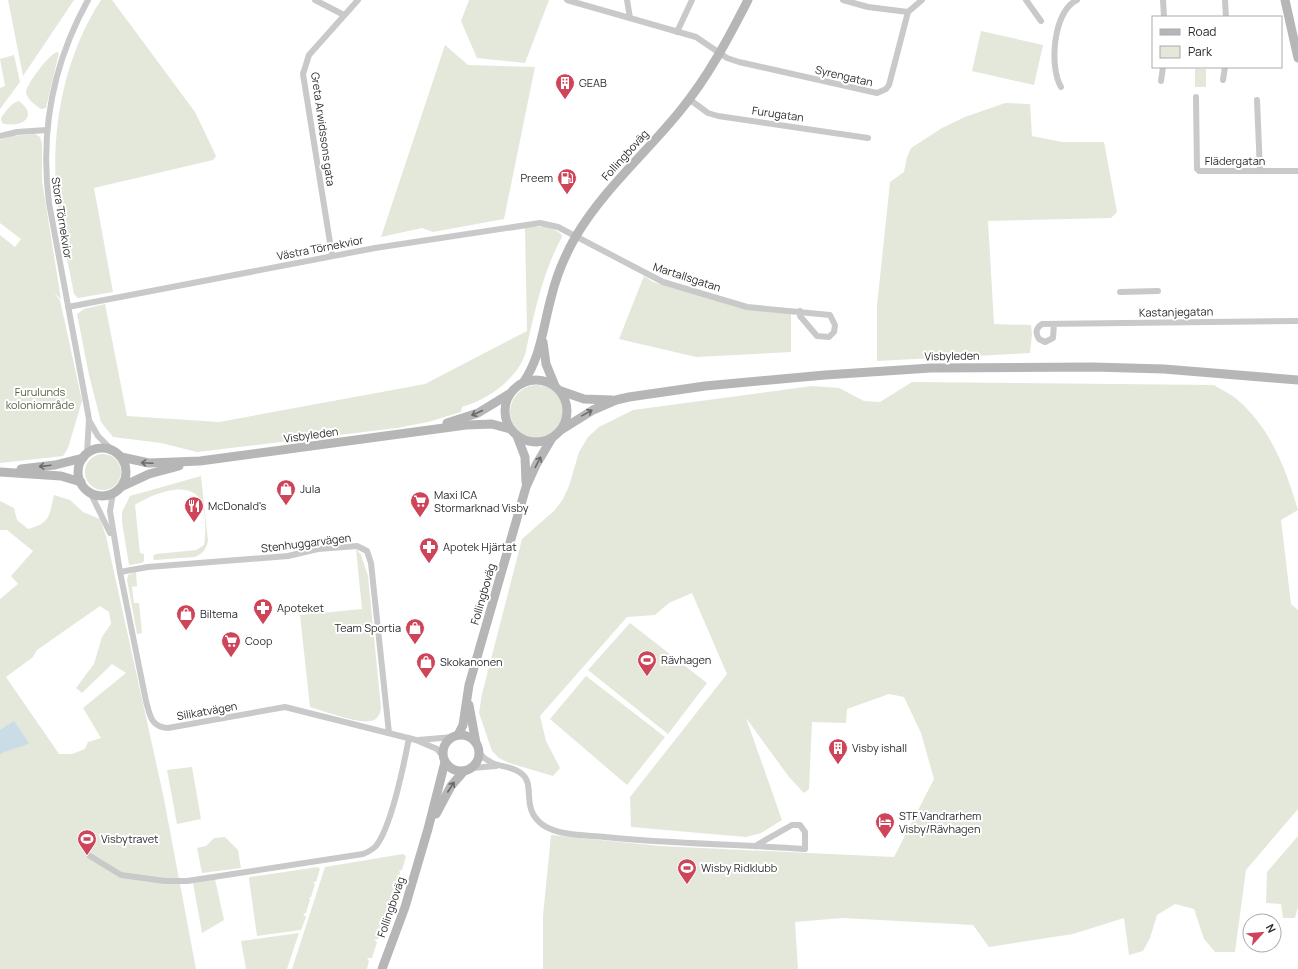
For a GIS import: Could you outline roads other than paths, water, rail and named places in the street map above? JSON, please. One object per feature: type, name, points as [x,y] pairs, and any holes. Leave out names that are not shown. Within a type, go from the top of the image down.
[{"type":"main road","name":"Follingboväg","points":[[523,383],[535,363],[543,336],[551,296],[565,259],[576,237],[603,198],[689,99],[720,53],[748,0]]},
{"type":"main road","points":[[1285,0],[1298,58]]},
{"type":"main road","name":"Follingboväg","points":[[543,336],[546,364],[557,388]]},
{"type":"main road","name":"Visbyleden","points":[[557,388],[584,399],[616,400],[705,386],[825,375],[931,368],[1093,367],[1296,378]]},
{"type":"main road","points":[[542,380],[557,388],[566,401],[568,410],[566,423],[561,430],[552,438],[536,443],[528,442],[517,436],[510,429],[505,411],[511,394],[523,383],[542,380]]},
{"type":"main road","name":"Visbyleden","points":[[426,430],[478,413],[511,394]]},
{"type":"main road","name":"Visbyleden","points":[[561,430],[586,414],[616,400]]},
{"type":"main road","name":"Visbyleden","points":[[121,457],[149,463],[200,461],[337,444],[426,430],[492,424],[510,429]]},
{"type":"main road","name":"Follingboväg","points":[[517,436],[527,465],[526,487]]},
{"type":"main road","name":"Follingboväg","points":[[456,736],[463,725],[469,685],[526,487],[552,438]]},
{"type":"main road","points":[[99,449],[113,451],[121,457],[126,471],[124,481],[120,487],[113,493],[101,496],[90,492],[81,482],[61,476],[1,472],[56,465],[85,456],[99,449]]},
{"type":"main road","points":[[81,482],[79,468],[85,456]]},
{"type":"main road","name":"Visbyleden","points":[[120,487],[149,474],[200,461]]},
{"type":"main road","name":"Follingboväg","points":[[469,685],[469,711],[476,743]]},
{"type":"main road","points":[[456,736],[467,736],[476,743],[480,753],[477,763],[468,770],[452,769],[444,759],[446,744],[456,736]]},
{"type":"main road","name":"Follingboväg","points":[[382,969],[405,907],[428,830],[444,759]]},
{"type":"main road","name":"Follingboväg","points":[[428,830],[451,786],[468,770]]},
{"type":"street","name":"Stora Törnekvior","points":[[88,0],[67,42],[59,66],[53,91],[47,130],[45,173],[48,204],[89,419]]},
{"type":"street","points":[[315,0],[344,15]]},
{"type":"street","name":"Greta Arwidssons gata","points":[[332,255],[303,74],[309,55],[358,0]]},
{"type":"street","points":[[567,0],[696,37],[720,53]]},
{"type":"street","points":[[627,0],[630,18]]},
{"type":"street","points":[[677,32],[692,0]]},
{"type":"street","points":[[843,0],[868,7],[908,12],[922,0]]},
{"type":"street","points":[[1026,0],[1041,21]]},
{"type":"street","points":[[1061,87],[1056,79],[1055,40],[1060,19],[1064,10],[1077,0]]},
{"type":"street","points":[[1163,0],[1164,16]]},
{"type":"street","points":[[1225,0],[1226,16]]},
{"type":"street","name":"Syrengatan","points":[[720,53],[739,62],[879,93],[886,89],[889,85],[908,12]]},
{"type":"street","points":[[1162,81],[1164,68]]},
{"type":"street","points":[[1223,80],[1225,68]]},
{"type":"street","name":"Flädergatan","points":[[1196,97],[1197,169],[1199,171],[1298,171]]},
{"type":"street","name":"Furugatan","points":[[689,99],[708,113],[718,116],[868,138]]},
{"type":"street","points":[[1257,100],[1260,172]]},
{"type":"street","points":[[0,136],[17,132],[47,130]]},
{"type":"street","name":"Västra Törnekvior","points":[[68,307],[332,255],[534,223],[554,225],[576,237]]},
{"type":"street","name":"Martallsgatan","points":[[576,237],[663,282],[747,307],[800,311],[830,315],[835,324],[834,332],[829,337],[817,336],[800,316],[800,311]]},
{"type":"street","points":[[1120,292],[1158,291]]},
{"type":"street","name":"Kastanjegatan","points":[[1054,324],[1298,321]]},
{"type":"street","points":[[89,419],[98,436],[113,451]]},
{"type":"street","points":[[85,456],[89,419]]},
{"type":"street","points":[[90,492],[113,540]]},
{"type":"street","points":[[113,493],[110,511],[113,540],[120,572]]},
{"type":"street","name":"Stenhuggarvägen","points":[[120,572],[148,567],[288,556],[318,549],[357,546],[362,548],[367,551],[371,563],[389,733]]},
{"type":"street","name":"Silikatvägen","points":[[120,572],[146,701],[154,724],[160,728],[168,728],[284,707],[416,740]]},
{"type":"street","points":[[416,740],[456,736]]},
{"type":"street","points":[[90,856],[121,875],[165,882],[187,881],[363,854],[371,850],[376,845],[386,826],[409,738]]},
{"type":"street","points":[[416,740],[437,749],[444,759]]},
{"type":"street","points":[[480,753],[489,762],[498,766],[516,770],[523,775],[528,783],[529,803],[532,813],[538,821],[549,828],[576,834],[632,840],[700,845],[805,849],[805,832],[800,825],[792,824],[755,846]]},
{"type":"street","points":[[468,770],[498,766]]},
{"type":"place","name":"GEAB","points":[[565,100]]},
{"type":"place","name":"Preem","points":[[567,195]]},
{"type":"place","name":"Jula","points":[[286,506]]},
{"type":"place","name":"Maxi ICA Stormarknad Visby","points":[[420,518]]},
{"type":"place","name":"McDonald's","points":[[194,523]]},
{"type":"place","name":"Apotek Hjärtat","points":[[429,564]]},
{"type":"place","name":"Apoteket","points":[[263,625]]},
{"type":"place","name":"Biltema","points":[[186,631]]},
{"type":"place","name":"Team Sportia","points":[[415,645]]},
{"type":"place","name":"Coop","points":[[231,658]]},
{"type":"place","name":"Rävhagen","points":[[647,677]]},
{"type":"place","name":"Skokanonen","points":[[426,679]]},
{"type":"place","name":"Visby ishall","points":[[838,765]]},
{"type":"place","name":"STF Vandrarhem Visby/Rävhagen","points":[[885,839]]},
{"type":"place","name":"Visbytravet","points":[[87,856]]},
{"type":"place","name":"Wisby Ridklubb","points":[[687,885]]},
{"type":"park label","name":"Furulunds koloniområde","points":[[40,398]]}]
